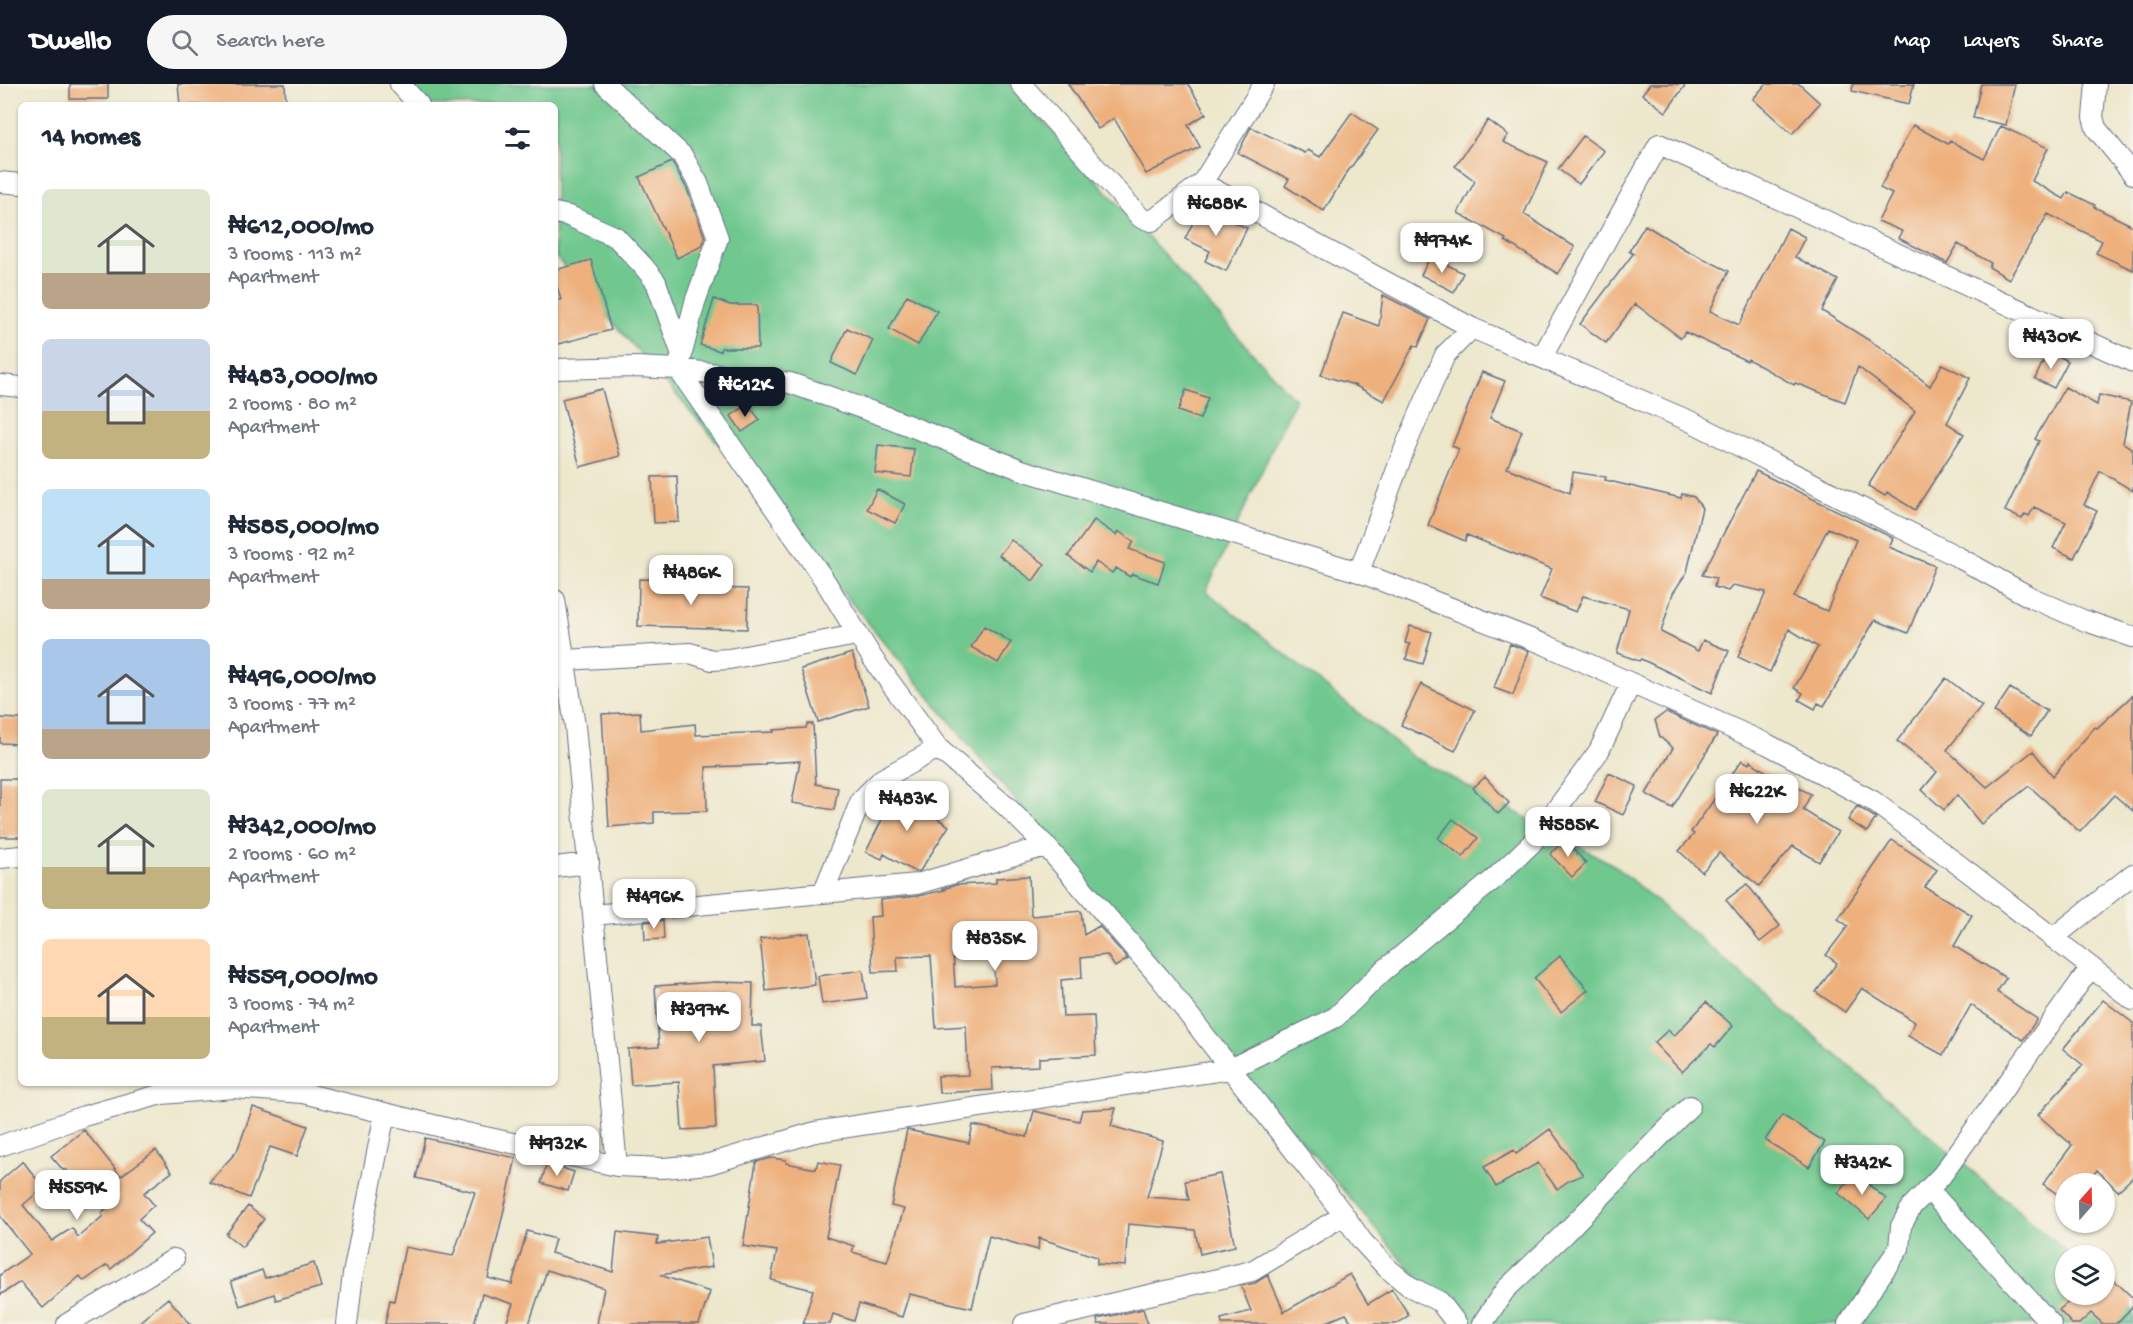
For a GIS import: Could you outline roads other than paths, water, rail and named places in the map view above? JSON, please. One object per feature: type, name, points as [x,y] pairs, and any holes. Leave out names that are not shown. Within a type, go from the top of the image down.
[{"type":"street","points":[[400,84],[416,102]]},
{"type":"street","points":[[605,84],[682,155],[698,183],[718,238],[695,302],[680,362]]},
{"type":"street","points":[[1021,84],[1141,218],[1152,221],[1202,183],[1264,84]]},
{"type":"street","points":[[2096,84],[2092,117],[2096,128],[2133,174]]},
{"type":"street","points":[[1542,357],[1659,144],[2131,354]]},
{"type":"street","points":[[0,182],[18,184]]},
{"type":"street","points":[[1202,183],[1472,328],[1692,422],[1956,556],[2032,598],[2083,620],[2133,637]]},
{"type":"street","points":[[558,214],[569,216],[616,237],[656,282],[680,362],[825,581],[857,635],[894,690],[938,748],[1007,807],[1046,846],[1161,979],[1362,1241],[1386,1267],[1409,1286],[1440,1302],[1457,1324]]},
{"type":"street","points":[[1359,572],[1406,444],[1445,355],[1472,328]]},
{"type":"street","points":[[558,369],[636,367],[680,362],[790,383],[887,417],[1022,470],[1359,572],[1546,645],[1767,744],[1873,801],[2133,1000]]},
{"type":"street","points":[[0,385],[18,387]]},
{"type":"street","points":[[558,625],[575,726],[617,1166]]},
{"type":"street","points":[[565,660],[690,653],[712,660],[729,659],[857,635]]},
{"type":"street","points":[[0,1146],[84,1116],[162,1094],[233,1088],[303,1093],[617,1166],[663,1168],[709,1164],[815,1132],[1230,1069],[1336,1017],[1383,972],[1494,879],[1531,844],[1599,751],[1631,683]]},
{"type":"street","points":[[823,893],[861,800],[882,779],[938,748]]},
{"type":"street","points":[[593,915],[917,884],[1046,846]]},
{"type":"street","points":[[0,858],[18,856]]},
{"type":"street","points":[[558,867],[589,863]]},
{"type":"street","points":[[2053,938],[2133,874]]},
{"type":"street","points":[[1848,1324],[1899,1248],[1901,1226],[1912,1206],[1942,1175],[2091,968]]},
{"type":"street","points":[[1482,1324],[1505,1290],[1690,1107]]},
{"type":"street","points":[[346,1324],[353,1274],[385,1113]]},
{"type":"street","points":[[1928,1189],[2051,1324]]},
{"type":"street","points":[[1024,1324],[1252,1271],[1344,1215]]},
{"type":"street","points":[[68,1324],[174,1259]]}]
